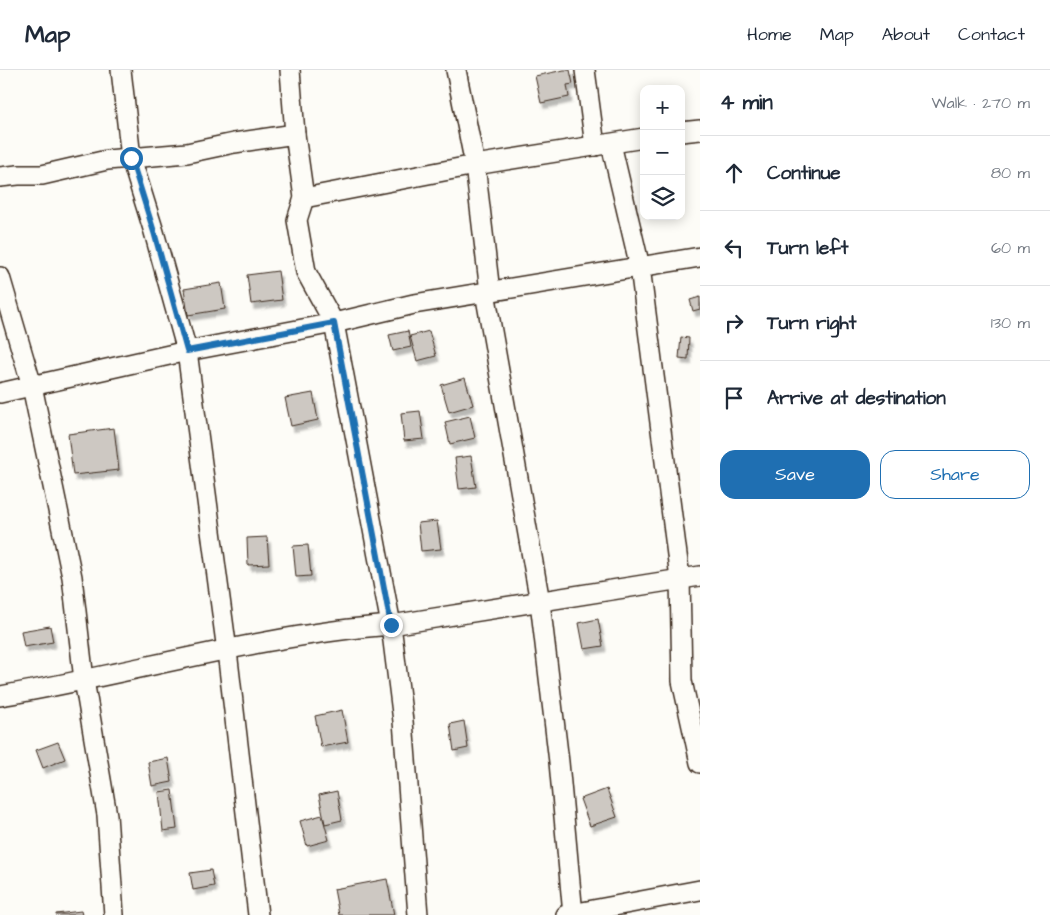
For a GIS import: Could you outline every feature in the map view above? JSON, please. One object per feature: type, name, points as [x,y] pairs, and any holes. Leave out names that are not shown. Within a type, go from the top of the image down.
[{"type":"street","points":[[121,70],[131,158],[187,351],[227,650],[258,915]]},
{"type":"street","points":[[290,70],[295,134],[304,198],[297,220],[306,272],[334,323],[391,625],[403,720],[418,915]]},
{"type":"street","points":[[456,70],[475,165],[488,292],[540,602],[559,762],[570,914],[700,890]]},
{"type":"street","points":[[585,70],[603,145],[640,267],[680,578],[682,681],[700,763]]},
{"type":"street","points":[[685,132],[700,130]]},
{"type":"street","points":[[0,177],[18,174],[42,175],[108,160],[187,153],[234,143],[295,134]]},
{"type":"street","points":[[304,198],[475,165],[640,139]]},
{"type":"street","points":[[0,393],[187,351],[334,323],[414,304],[700,257]]},
{"type":"street","points":[[0,277],[32,386],[72,578],[84,680],[107,815],[114,915]]},
{"type":"street","points":[[0,696],[227,650],[350,628],[391,625],[700,576]]},
{"type":"building","points":[[570,70],[573,84],[567,85],[569,97],[541,103],[535,76]]},
{"type":"building","points":[[278,271],[282,300],[251,304],[247,275]]},
{"type":"building","points":[[221,283],[225,309],[188,315],[184,289]]},
{"type":"building","points":[[700,297],[700,309],[693,311],[690,300]]},
{"type":"building","points":[[408,331],[411,347],[393,351],[389,335]]},
{"type":"building","points":[[429,331],[436,356],[417,361],[410,336]]},
{"type":"building","points":[[681,337],[689,338],[688,359],[679,358]]},
{"type":"building","points":[[465,378],[473,405],[449,412],[441,385]]},
{"type":"building","points":[[313,393],[318,420],[291,426],[285,398]]},
{"type":"building","points":[[420,411],[424,439],[404,441],[401,413]]},
{"type":"building","points":[[470,416],[475,438],[450,444],[445,422]]},
{"type":"building","points":[[114,428],[119,470],[73,475],[68,434]]},
{"type":"building","points":[[471,456],[476,487],[459,489],[455,458]]},
{"type":"building","points":[[437,521],[441,549],[421,551],[418,523]]},
{"type":"building","points":[[267,537],[269,564],[248,565],[247,538]]},
{"type":"building","points":[[308,545],[311,576],[296,577],[293,546]]},
{"type":"building","points":[[598,619],[603,646],[584,649],[579,623]]},
{"type":"building","points":[[50,626],[53,642],[24,647],[21,631]]},
{"type":"building","points":[[342,710],[348,742],[321,747],[315,716]]},
{"type":"building","points":[[464,721],[468,748],[454,751],[450,724]]},
{"type":"building","points":[[58,742],[65,759],[43,768],[36,750]]},
{"type":"building","points":[[168,758],[172,782],[152,786],[148,762]]},
{"type":"building","points":[[607,789],[617,817],[590,826],[580,799]]},
{"type":"building","points":[[172,790],[177,829],[163,831],[159,792]]},
{"type":"building","points":[[337,791],[342,820],[325,824],[319,795]]},
{"type":"building","points":[[322,815],[329,840],[307,846],[300,821]]},
{"type":"building","points":[[211,870],[214,886],[193,890],[190,873]]},
{"type":"building","points":[[387,879],[394,915],[339,915],[334,889]]},
{"type":"building","points":[[81,911],[82,915],[56,915],[56,914]]},
{"type":"route","points":[[131,158],[187,351],[334,323],[391,625]]}]
